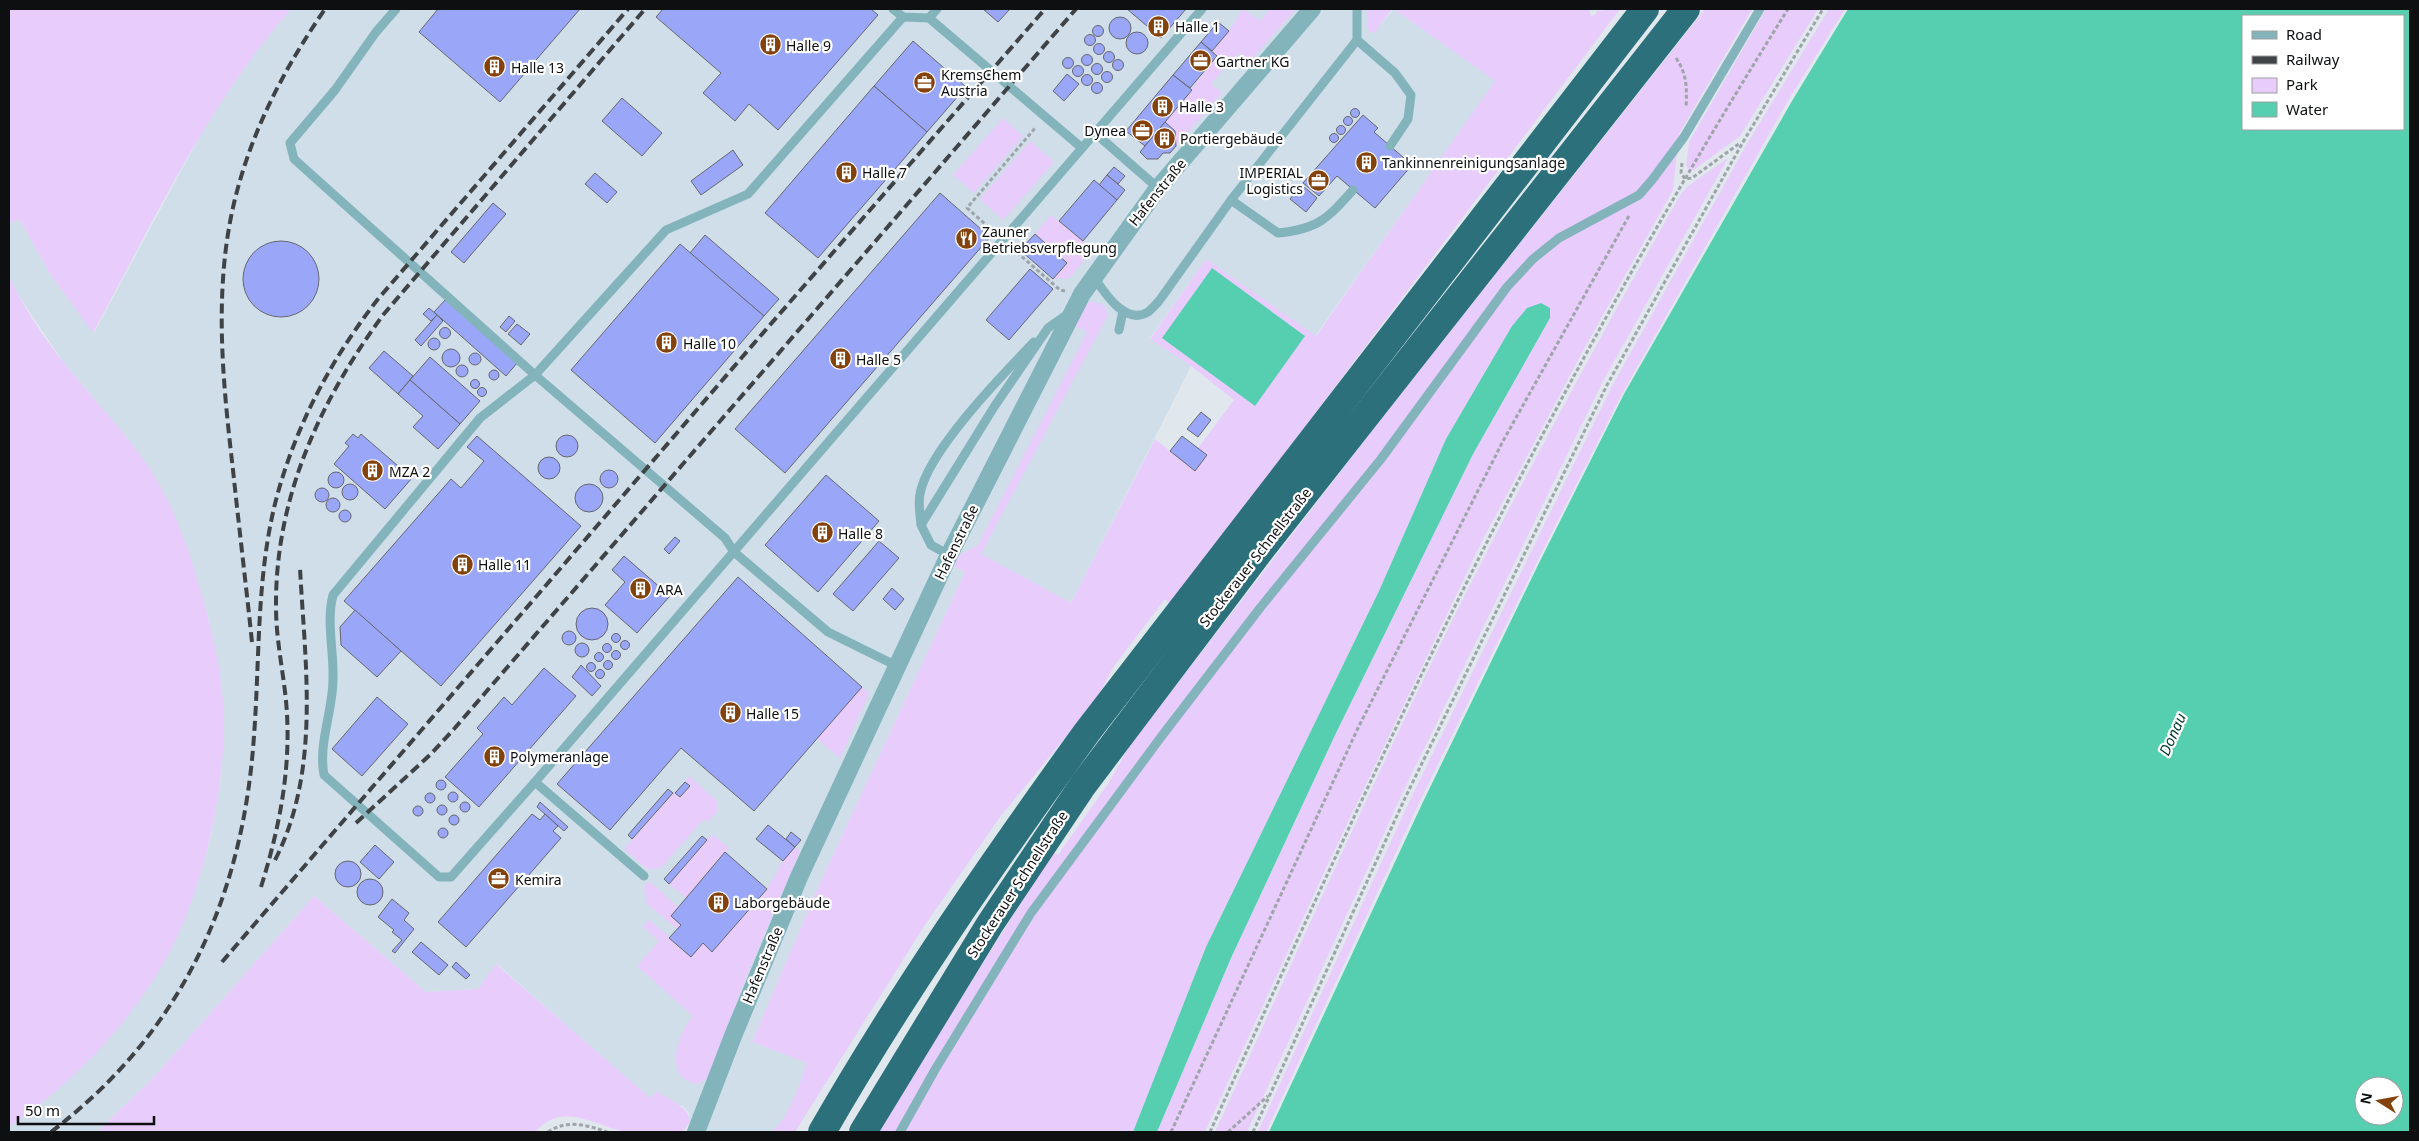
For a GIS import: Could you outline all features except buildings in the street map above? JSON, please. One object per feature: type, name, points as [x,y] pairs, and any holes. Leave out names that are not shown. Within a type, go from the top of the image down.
[{"type":"highway","name":"Stockerauer Schnellstraße","points":[[863,1132],[990,924],[1083,785],[1274,532],[1686,9]]},
{"type":"highway","name":"Stockerauer Schnellstraße","points":[[822,1128],[933,951],[1011,836],[1087,732],[1643,10]]},
{"type":"street","name":"Hafenstraße","points":[[696,1132],[733,1036],[799,877],[949,555],[1074,310],[1094,276],[1158,188],[1312,9]]},
{"type":"lane","points":[[396,9],[376,32],[335,90],[290,143],[294,159],[535,375],[725,538],[734,552],[828,632],[897,666]]},
{"type":"lane","points":[[893,9],[903,17],[930,18],[1082,148]]},
{"type":"lane","points":[[930,18],[937,9]]},
{"type":"lane","points":[[903,17],[748,194],[666,230],[535,375],[480,418],[333,595],[330,608],[334,680],[321,760],[324,775],[439,877],[451,877],[1202,9]]},
{"type":"lane","points":[[1094,276],[1107,297],[1124,311],[1136,315],[1147,312],[1159,301],[1231,200],[1357,40],[1357,9]]},
{"type":"lane","points":[[900,1132],[941,1060],[1031,913],[1161,737],[1260,608],[1381,458],[1507,287],[1533,259],[1559,238],[1639,195],[1684,137],[1760,9]]},
{"type":"lane","points":[[1357,40],[1395,73],[1411,96],[1408,119],[1390,146]]},
{"type":"lane","points":[[1095,133],[1158,188]]},
{"type":"lane","points":[[1231,200],[1278,233],[1302,230],[1328,217],[1353,190]]},
{"type":"lane","points":[[949,555],[931,545],[921,524],[919,494],[928,468],[1001,376],[1048,328],[1074,310]]},
{"type":"lane","points":[[1119,330],[1124,311]]},
{"type":"lane","points":[[921,524],[994,406],[1048,328]]},
{"type":"lane","points":[[534,782],[644,876]]},
{"type":"path","points":[[1210,1132],[1330,870],[1485,545],[1589,350],[1685,179],[1788,9]]},
{"type":"path","points":[[1253,1132],[1405,798],[1607,385],[1743,142],[1823,9]]},
{"type":"path","points":[[1171,1132],[1363,719],[1503,441],[1574,312],[1622,232],[1639,195]]},
{"type":"path","points":[[1228,1132],[1270,1094]]},
{"type":"path","points":[[548,1132],[564,1125],[577,1124],[607,1132]]},
{"type":"shaded area","points":[[291,9],[1367,9],[1367,28],[1375,31],[1394,9],[1496,81],[1315,336],[1206,259],[1150,338],[1191,366],[1071,603],[972,550],[954,567],[965,572],[819,885],[752,1042],[808,1063],[793,1101],[781,1124],[772,1132],[687,1132],[690,1121],[689,1113],[683,1106],[668,1100],[657,1091],[650,1099],[497,964],[478,989],[426,992],[314,896],[153,1078],[97,1132],[9,1132],[9,1127],[45,1100],[84,1065],[182,922],[199,879],[211,836],[221,778],[223,734],[222,690],[208,616],[133,445],[64,363],[17,293],[9,276],[9,223],[20,220],[50,274],[94,333],[208,121],[262,42]]},
{"type":"green space","points":[[9,9],[291,9],[261,46],[207,124],[160,207],[93,333],[50,274],[20,220],[9,223]]},
{"type":"green space","points":[[1243,9],[1260,21],[1270,9],[1296,9],[1249,62],[1238,53],[1211,84],[1222,93],[1176,146],[1175,131],[1165,122],[1217,56],[1212,51],[1229,31]]},
{"type":"green space","points":[[1367,9],[1392,9],[1375,32],[1371,33],[1367,28]]},
{"type":"green space","points":[[1394,9],[1589,9],[1591,16],[1595,15],[1597,11],[1620,9],[1171,604],[1165,599],[1114,666],[1096,700],[1000,817],[923,928],[795,1132],[772,1132],[789,1109],[807,1063],[752,1042],[819,885],[965,572],[954,567],[958,556],[978,545],[1087,332],[1075,325],[1087,302],[1101,304],[1108,315],[981,554],[1071,603],[1155,439],[1195,471],[1207,455],[1198,448],[1234,400],[1191,366],[1150,339],[1206,259],[1316,336],[1495,81]]},
{"type":"green space","points":[[1705,9],[1752,9],[1679,134],[1673,190],[1585,347],[1481,543],[1326,868],[1205,1132],[1157,1132],[1231,958],[1336,733],[1473,454],[1550,318],[1512,326],[1446,439],[1379,591],[1206,947],[1133,1132],[879,1132],[925,1055],[1053,852],[1058,855],[1108,784],[1130,745],[1378,423]]},
{"type":"green space","points":[[1766,9],[1818,9],[1740,136],[1694,170],[1690,170],[1686,166],[1689,142]]},
{"type":"green space","points":[[1829,9],[1845,9],[1789,99],[1622,394],[1419,803],[1266,1132],[1258,1132],[1410,800],[1611,388],[1747,144]]},
{"type":"green space","points":[[1003,118],[1023,136],[974,193],[953,175]]},
{"type":"green space","points":[[1030,141],[1054,162],[1003,220],[980,199]]},
{"type":"green space","points":[[1728,158],[1602,383],[1401,796],[1247,1132],[1215,1132],[1349,837],[1418,691],[1453,618],[1536,457],[1681,194],[1688,186]]},
{"type":"green space","points":[[1051,215],[1083,241],[1083,261],[1070,278],[1053,279],[1067,263],[1035,234]]},
{"type":"green space","points":[[9,276],[27,310],[49,343],[138,452],[166,497],[190,555],[209,621],[221,680],[224,723],[219,793],[212,829],[192,899],[166,959],[135,1007],[97,1052],[54,1092],[9,1127]]},
{"type":"green space","points":[[862,687],[869,693],[840,758],[817,739]]},
{"type":"green space","points":[[689,776],[717,801],[717,812],[708,822],[704,819],[661,868],[647,869],[624,849],[674,792],[680,797],[690,786],[685,782]]},
{"type":"green space","points":[[712,834],[729,848],[686,898],[669,884]]},
{"type":"green space","points":[[795,847],[800,851],[751,965],[707,1078],[699,1084],[687,1081],[680,1075],[676,1056],[682,1034],[693,1016],[637,966],[659,941],[643,927],[649,920],[691,956],[703,943],[712,951],[767,889],[783,861]]},
{"type":"green space","points":[[649,881],[678,907],[671,916],[681,925],[677,929],[646,903],[644,887]]},
{"type":"green space","points":[[314,896],[426,992],[478,989],[496,964],[650,1098],[657,1091],[662,1094],[686,1111],[690,1122],[682,1132],[647,1133],[627,1132],[580,1118],[568,1117],[557,1118],[546,1123],[535,1132],[97,1132],[153,1078]]},
{"type":"water","name":"Donau","points":[[1848,9],[2410,9],[2410,1132],[1269,1132],[1422,804],[1540,561],[1624,394],[1792,101]]},
{"type":"water","points":[[1212,268],[1305,336],[1255,406],[1162,338]]},
{"type":"water","points":[[1541,303],[1550,308],[1550,318],[1473,454],[1336,733],[1231,958],[1157,1132],[1133,1132],[1206,947],[1379,591],[1446,439],[1512,326],[1527,308]]},
{"type":"railway","points":[[252,642],[223,363],[222,291],[225,255],[239,184],[255,137],[286,71],[325,9]]},
{"type":"railway","points":[[51,1132],[97,1093],[136,1051],[170,1005],[198,957],[219,906],[236,852],[247,795],[254,736],[262,586],[270,526],[285,469],[318,392],[346,344],[378,299],[628,9]]},
{"type":"railway","points":[[261,887],[274,841],[286,772],[286,701],[276,619],[278,567],[283,527],[293,489],[321,416],[360,348],[383,315],[645,9]]},
{"type":"railway","points":[[222,962],[756,341],[1045,9]]},
{"type":"railway","points":[[356,823],[431,754],[454,729],[1076,9]]},
{"type":"railway","points":[[275,860],[289,826],[299,790],[304,754],[307,717],[305,642],[300,568]]},
{"type":"place","name":"Halle 1","points":[[1159,26]]},
{"type":"place","name":"Halle 9","points":[[770,45]]},
{"type":"place","name":"Gartner KG","points":[[1200,61]]},
{"type":"place","name":"Halle 13","points":[[495,67]]},
{"type":"place","name":"KremsChem Austria","points":[[925,82]]},
{"type":"place","name":"Halle 3","points":[[1163,106]]},
{"type":"place","name":"Dynea","points":[[1142,130]]},
{"type":"place","name":"Portiergebäude","points":[[1164,138]]},
{"type":"place","name":"Tankinnenreinigungsanlage","points":[[1366,162]]},
{"type":"place","name":"Halle 7","points":[[846,172]]},
{"type":"place","name":"IMPERIAL Logistics","points":[[1319,180]]},
{"type":"place","name":"Zauner Betriebsverpflegung","points":[[966,239]]},
{"type":"place","name":"Halle 10","points":[[667,343]]},
{"type":"place","name":"Halle 5","points":[[840,359]]},
{"type":"place","name":"MZA 2","points":[[373,471]]},
{"type":"place","name":"Halle 8","points":[[822,533]]},
{"type":"place","name":"Halle 11","points":[[462,564]]},
{"type":"place","name":"ARA","points":[[640,589]]},
{"type":"place","name":"Halle 15","points":[[730,713]]},
{"type":"place","name":"Polymeranlage","points":[[494,756]]},
{"type":"place","name":"Kemira","points":[[499,879]]},
{"type":"place","name":"Laborgebäude","points":[[718,902]]}]
